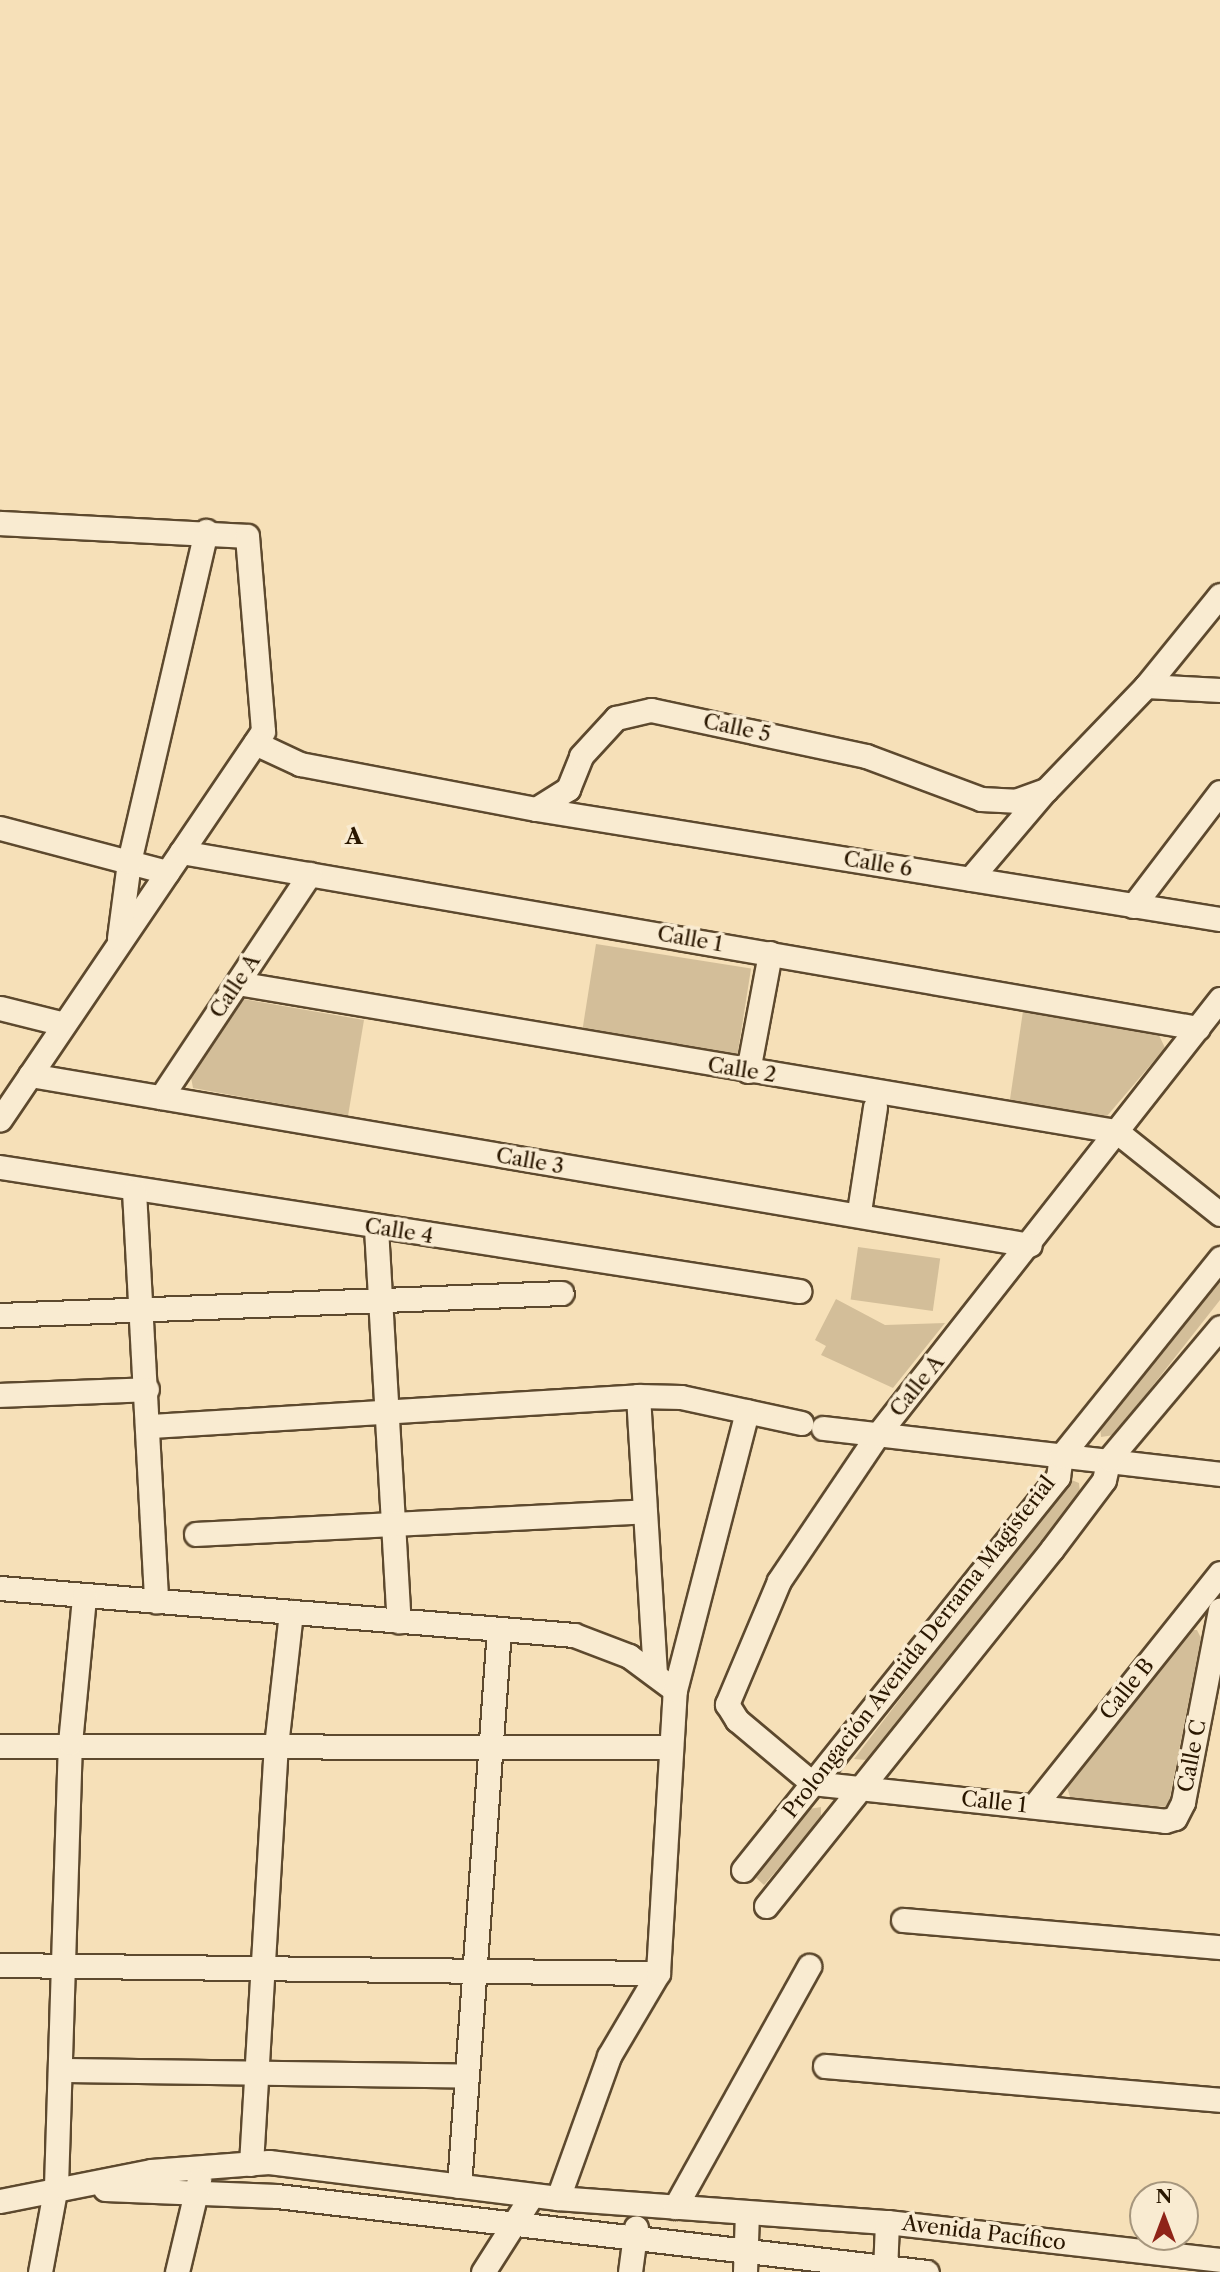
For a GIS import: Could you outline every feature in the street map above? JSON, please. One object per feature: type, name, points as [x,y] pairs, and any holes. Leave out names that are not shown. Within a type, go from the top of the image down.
[{"type":"street","points":[[0,523],[206,531],[247,536],[263,732],[0,1119]]},
{"type":"street","points":[[118,944],[129,862],[206,531]]},
{"type":"street","name":"Calle 5","points":[[536,809],[568,789],[581,756],[616,718],[651,710],[866,756],[981,799],[1015,801],[1046,790],[1146,686],[1220,594]]},
{"type":"street","points":[[1146,686],[1220,690]]},
{"type":"street","points":[[255,743],[300,764],[536,809]]},
{"type":"street","points":[[970,879],[1046,790]]},
{"type":"street","points":[[1133,906],[1220,792]]},
{"type":"street","name":"Calle 6","points":[[536,809],[1220,919]]},
{"type":"street","points":[[0,828],[167,872]]},
{"type":"street","name":"Calle 1","points":[[181,852],[1198,1028]]},
{"type":"street","name":"Calle A","points":[[161,1097],[310,874]]},
{"type":"street","points":[[748,1071],[770,953]]},
{"type":"street","name":"Calle 2","points":[[237,983],[1116,1131],[1220,1214]]},
{"type":"street","name":"Calle A","points":[[812,1783],[737,1720],[727,1704],[729,1687],[779,1581],[878,1434],[1030,1245],[1220,999]]},
{"type":"street","points":[[0,1008],[64,1024]]},
{"type":"street","name":"Calle 3","points":[[30,1075],[1030,1245]]},
{"type":"street","points":[[860,1205],[876,1107]]},
{"type":"street","name":"Calle 4","points":[[0,1167],[134,1191],[799,1291]]},
{"type":"street","points":[[134,1191],[151,1426],[156,1601]]},
{"type":"street","points":[[376,1228],[400,1621]]},
{"type":"street","name":"Prolongación Avenida Derrama Magisterial","points":[[743,1870],[1058,1477],[1061,1456],[1220,1258]]},
{"type":"street","points":[[0,1315],[380,1298],[562,1293]]},
{"type":"street","name":"Prolongación Avenida Derrama Magisterial","points":[[766,1906],[1060,1539],[1104,1480],[1109,1459],[1220,1326]]},
{"type":"street","points":[[0,1395],[147,1389]]},
{"type":"street","points":[[638,1396],[655,1674]]},
{"type":"street","points":[[151,1426],[638,1396],[747,1411],[801,1423]]},
{"type":"street","points":[[558,2198],[608,2056],[658,1973],[675,1690],[747,1411]]},
{"type":"street","points":[[823,1428],[1061,1456],[1109,1459],[1220,1475]]},
{"type":"street","points":[[196,1534],[643,1511]]},
{"type":"street","name":"Calle B","points":[[1034,1806],[1220,1573]]},
{"type":"street","points":[[0,1588],[499,1630],[603,1643],[655,1674],[675,1690]]},
{"type":"street","points":[[40,2272],[56,2186],[70,1746],[85,1597]]},
{"type":"street","name":"Calle C","points":[[1175,1818],[1220,1610]]},
{"type":"street","points":[[251,2164],[275,1746],[291,1612]]},
{"type":"street","points":[[459,2186],[499,1630]]},
{"type":"street","points":[[0,1746],[671,1747]]},
{"type":"street","name":"Calle 1","points":[[812,1783],[1175,1818]]},
{"type":"street","points":[[903,1920],[1220,1947]]},
{"type":"street","points":[[0,1965],[658,1973]]},
{"type":"street","points":[[675,2207],[809,1966]]},
{"type":"street","points":[[825,2066],[1220,2100]]},
{"type":"street","points":[[60,2070],[467,2076]]},
{"type":"street","name":"Avenida Pacífico","points":[[56,2186],[251,2164],[558,2198],[887,2221],[1220,2260]]},
{"type":"street","points":[[177,2272],[202,2168]]},
{"type":"street","points":[[0,2201],[56,2186],[278,2196],[634,2239],[746,2262],[927,2272]]},
{"type":"street","points":[[483,2272],[532,2195]]},
{"type":"street","points":[[629,2272],[639,2205]]},
{"type":"street","points":[[746,2262],[747,2213]]},
{"type":"street","points":[[886,2270],[887,2221]]},
{"type":"shaded area","points":[[596,944],[751,969],[736,1061],[581,1037]]},
{"type":"shaded area","points":[[243,999],[364,1020],[348,1116],[193,1088],[190,1072]]},
{"type":"shaded area","points":[[1023,1011],[1158,1033],[1165,1048],[1107,1116],[1009,1106]]},
{"type":"shaded area","points":[[858,1247],[940,1259],[933,1311],[851,1299]]},
{"type":"shaded area","points":[[1220,1277],[1220,1300],[1114,1435],[1101,1437],[1100,1426]]},
{"type":"shaded area","points":[[836,1299],[885,1325],[945,1323],[893,1388],[821,1355],[826,1346],[815,1340]]},
{"type":"shaded area","points":[[1069,1479],[1079,1483],[1080,1493],[866,1760],[854,1759]]},
{"type":"shaded area","points":[[1187,1630],[1197,1630],[1201,1638],[1168,1807],[1071,1800],[1065,1781]]},
{"type":"shaded area","points":[[821,1807],[821,1819],[764,1885],[754,1876],[809,1809]]},
{"type":"district","name":"A","points":[[354,836]]}]
